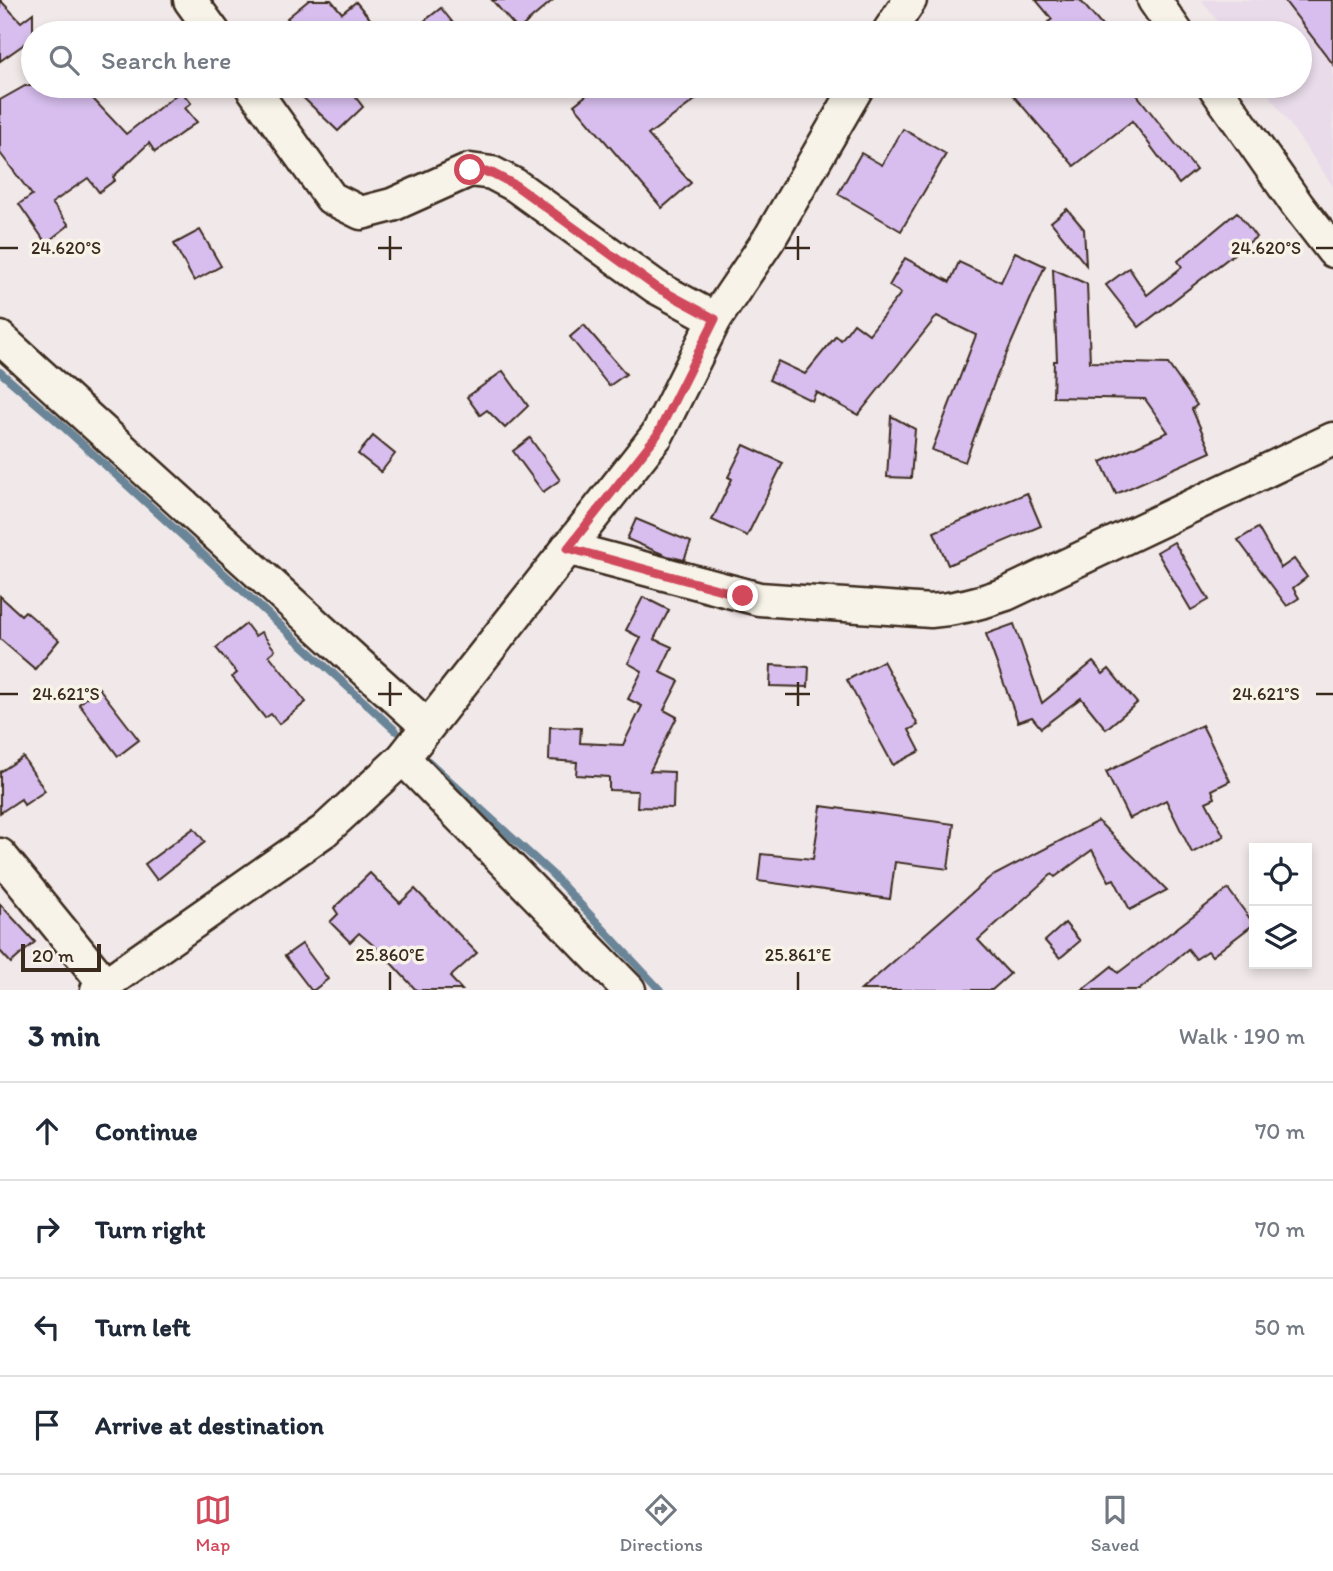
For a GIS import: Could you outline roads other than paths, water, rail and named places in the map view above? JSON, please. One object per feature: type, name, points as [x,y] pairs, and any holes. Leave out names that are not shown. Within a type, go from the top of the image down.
[{"type":"street","points":[[190,0],[205,21]]},
{"type":"street","points":[[896,21],[909,0]]},
{"type":"street","points":[[1154,0],[1169,21]]},
{"type":"street","points":[[260,98],[331,198],[361,213],[392,205],[470,170],[492,173],[515,185],[656,287],[715,319]]},
{"type":"street","points":[[0,855],[101,987],[324,831],[403,758],[657,435],[715,319],[771,236],[851,98]]},
{"type":"street","points":[[1223,98],[1333,251]]},
{"type":"street","points":[[0,338],[427,726]]},
{"type":"street","points":[[568,548],[759,599],[931,611],[958,609],[1006,594],[1333,439]]},
{"type":"street","points":[[403,758],[629,990]]},
{"type":"waterway","points":[[0,372],[396,731]]},
{"type":"waterway","points":[[428,761],[552,874],[660,990]]}]
